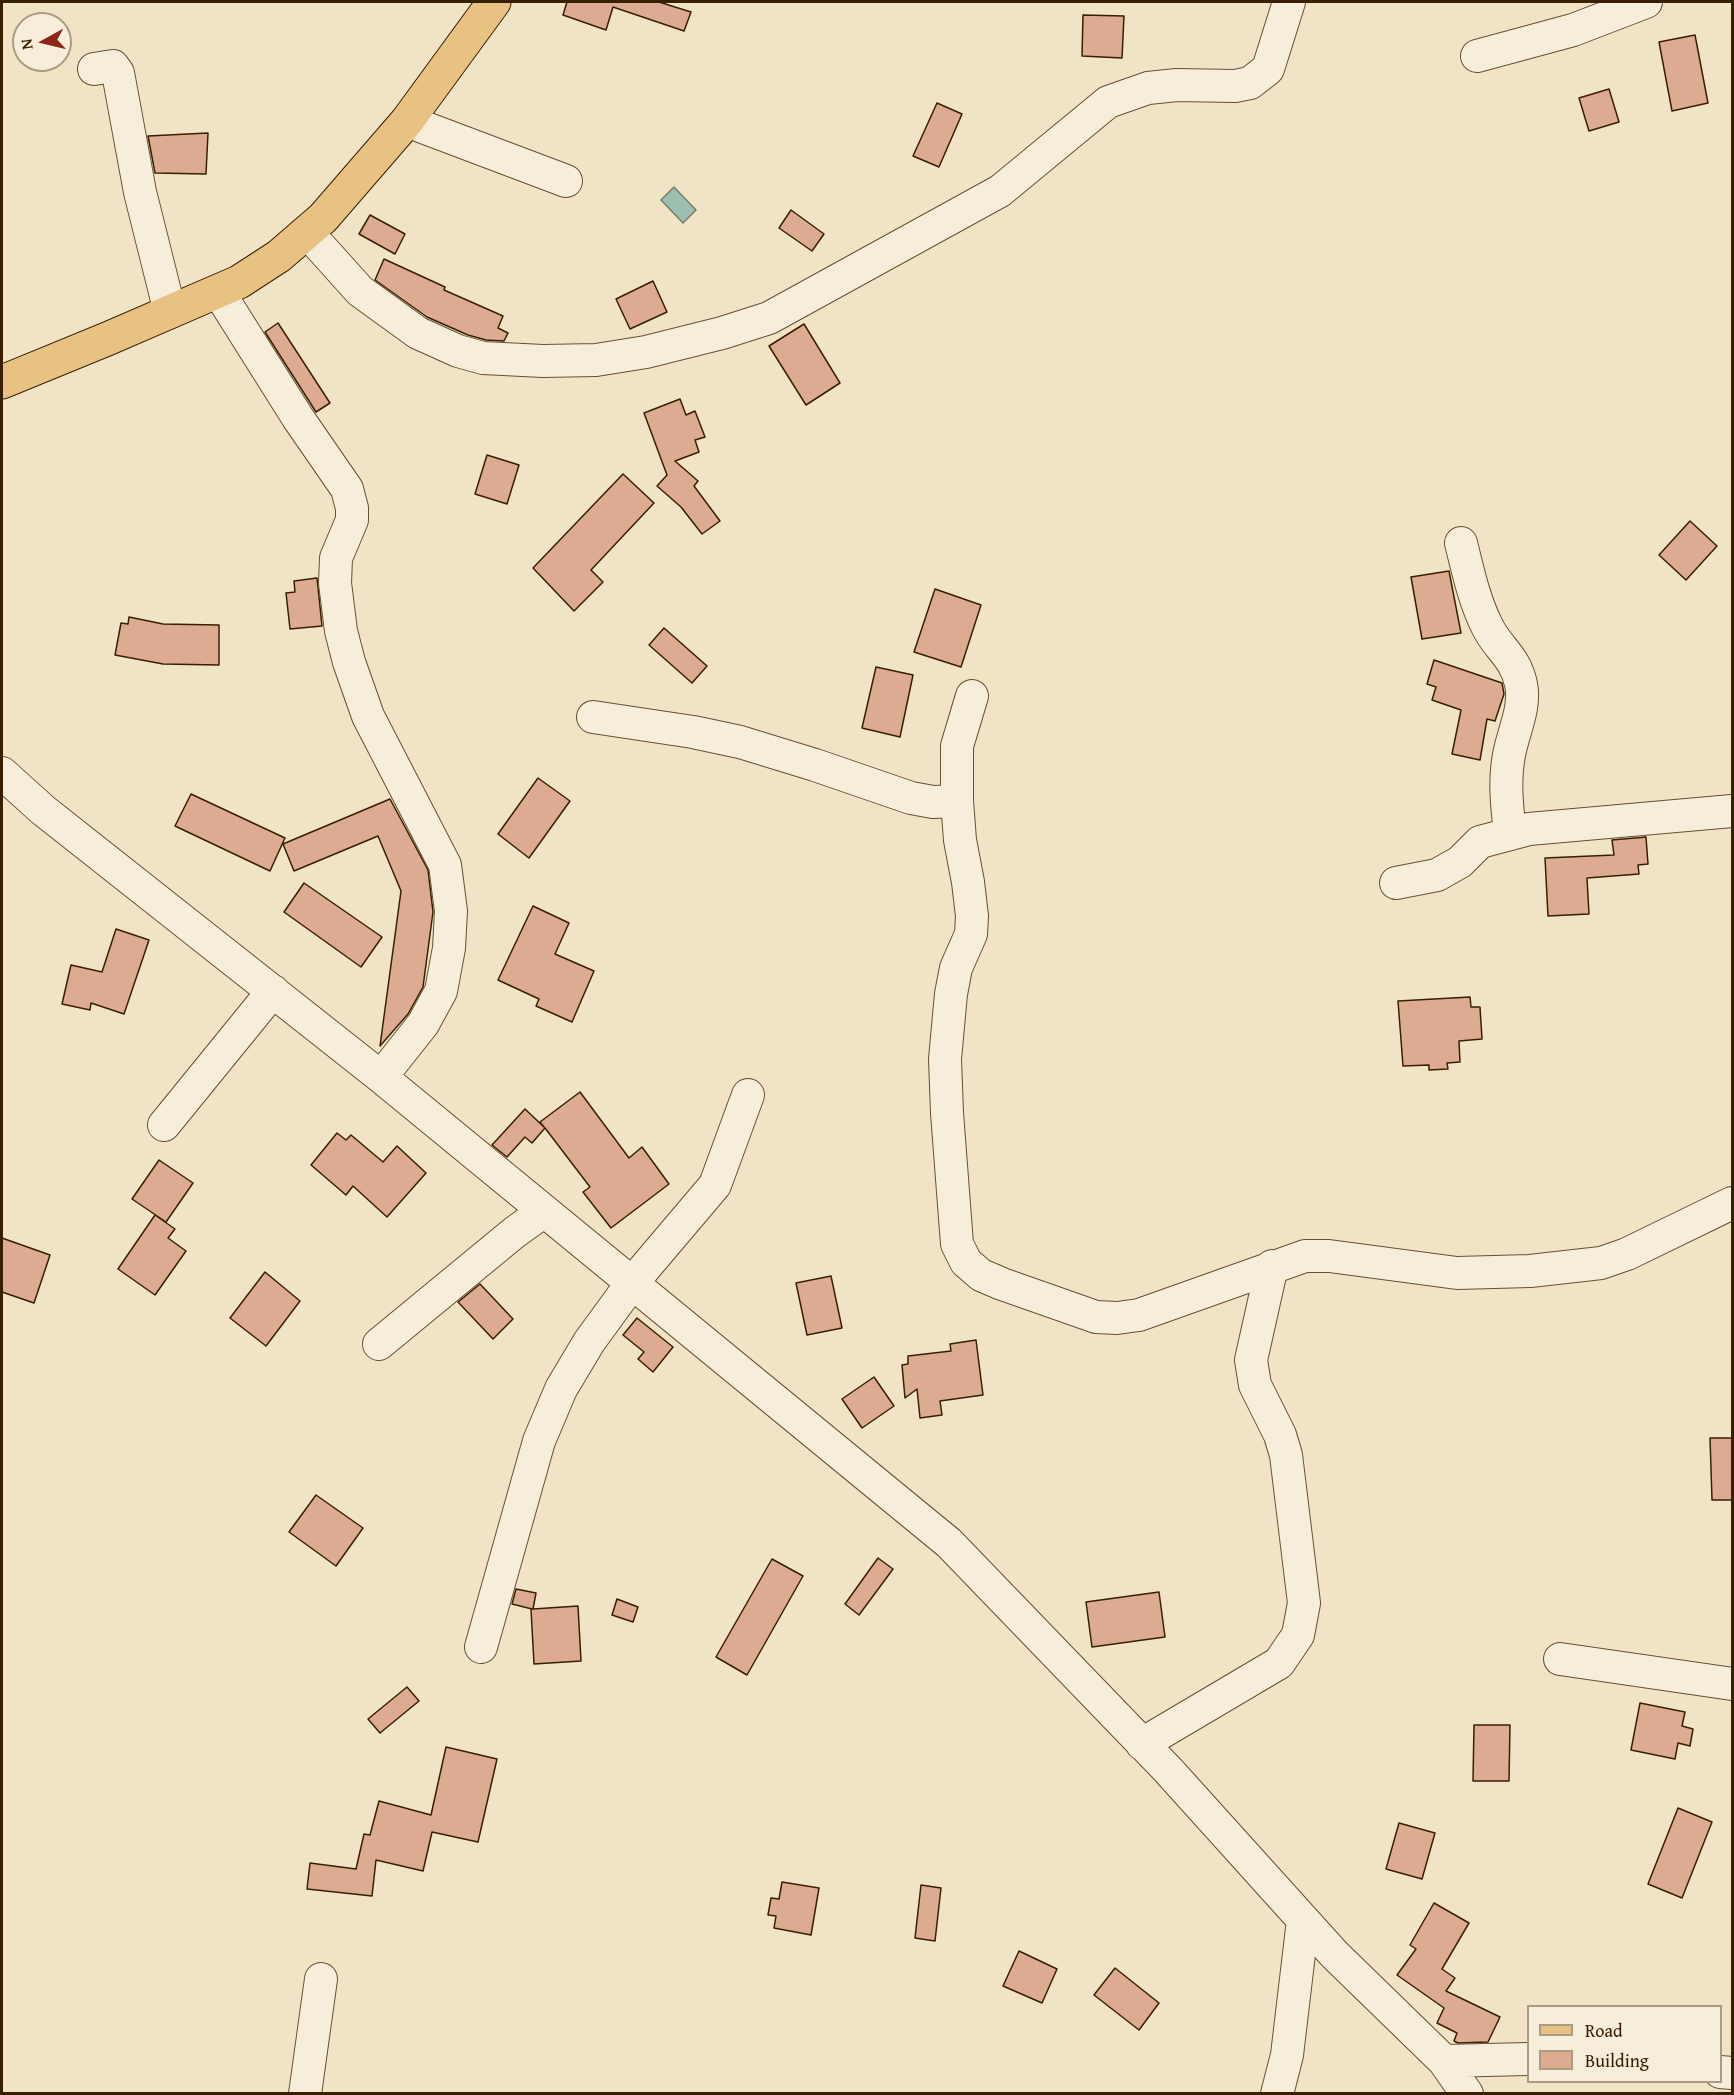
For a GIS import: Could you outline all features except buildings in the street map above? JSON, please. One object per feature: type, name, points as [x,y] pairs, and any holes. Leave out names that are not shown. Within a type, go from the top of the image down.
[{"type":"main road","points":[[2,382],[239,282],[279,256],[323,218],[407,121],[494,2]]},
{"type":"street","points":[[307,232],[360,291],[418,333],[458,351],[483,358],[596,360],[657,349],[722,333],[769,318],[1000,191],[1108,102],[1148,88],[1178,85],[1250,84],[1268,69],[1289,2]]},
{"type":"street","points":[[1477,56],[1572,30],[1646,2]]},
{"type":"street","points":[[94,69],[114,66],[118,73],[140,192],[170,312]]},
{"type":"street","points":[[407,121],[566,181]]},
{"type":"street","points":[[218,291],[297,418],[346,489],[352,508],[352,520],[336,558],[335,584],[341,631],[349,662],[368,716],[445,865],[451,911],[449,948],[441,991],[423,1024],[381,1077]]},
{"type":"street","points":[[1461,543],[1480,611],[1488,629],[1516,666],[1522,686],[1522,702],[1508,756],[1506,796],[1510,833]]},
{"type":"street","points":[[972,696],[957,746],[957,801],[960,840],[972,916],[971,934],[956,968],[951,994],[945,1059],[946,1113],[957,1244],[966,1262],[981,1275],[1096,1317],[1118,1318],[1139,1315],[1305,1256],[1329,1256],[1457,1273],[1530,1271],[1601,1263],[1627,1254],[1732,1203]]},
{"type":"street","points":[[593,717],[693,732],[740,742],[911,798],[933,802],[957,801]]},
{"type":"street","points":[[2,773],[43,810],[381,1077],[949,1543],[1142,1744],[1334,1954],[1443,2061],[1467,2094]]},
{"type":"street","points":[[1396,883],[1437,875],[1460,862],[1480,843],[1510,833],[1529,829],[1678,818],[1732,811]]},
{"type":"street","points":[[164,1125],[273,992]]},
{"type":"street","points":[[481,1647],[539,1441],[561,1389],[589,1342],[632,1283],[716,1185],[748,1095]]},
{"type":"street","points":[[379,1344],[515,1232],[543,1212]]},
{"type":"street","points":[[1142,1744],[1279,1663],[1298,1635],[1304,1603],[1286,1455],[1280,1435],[1255,1385],[1251,1360],[1272,1266]]},
{"type":"street","points":[[1560,1659],[1732,1684]]},
{"type":"street","points":[[1277,2094],[1287,2055],[1303,1920]]},
{"type":"street","points":[[305,2094],[321,1979]]},
{"type":"street","points":[[1443,2061],[1527,2059]]},
{"type":"shaded area","points":[[674,187],[696,210],[683,223],[661,200]]}]
